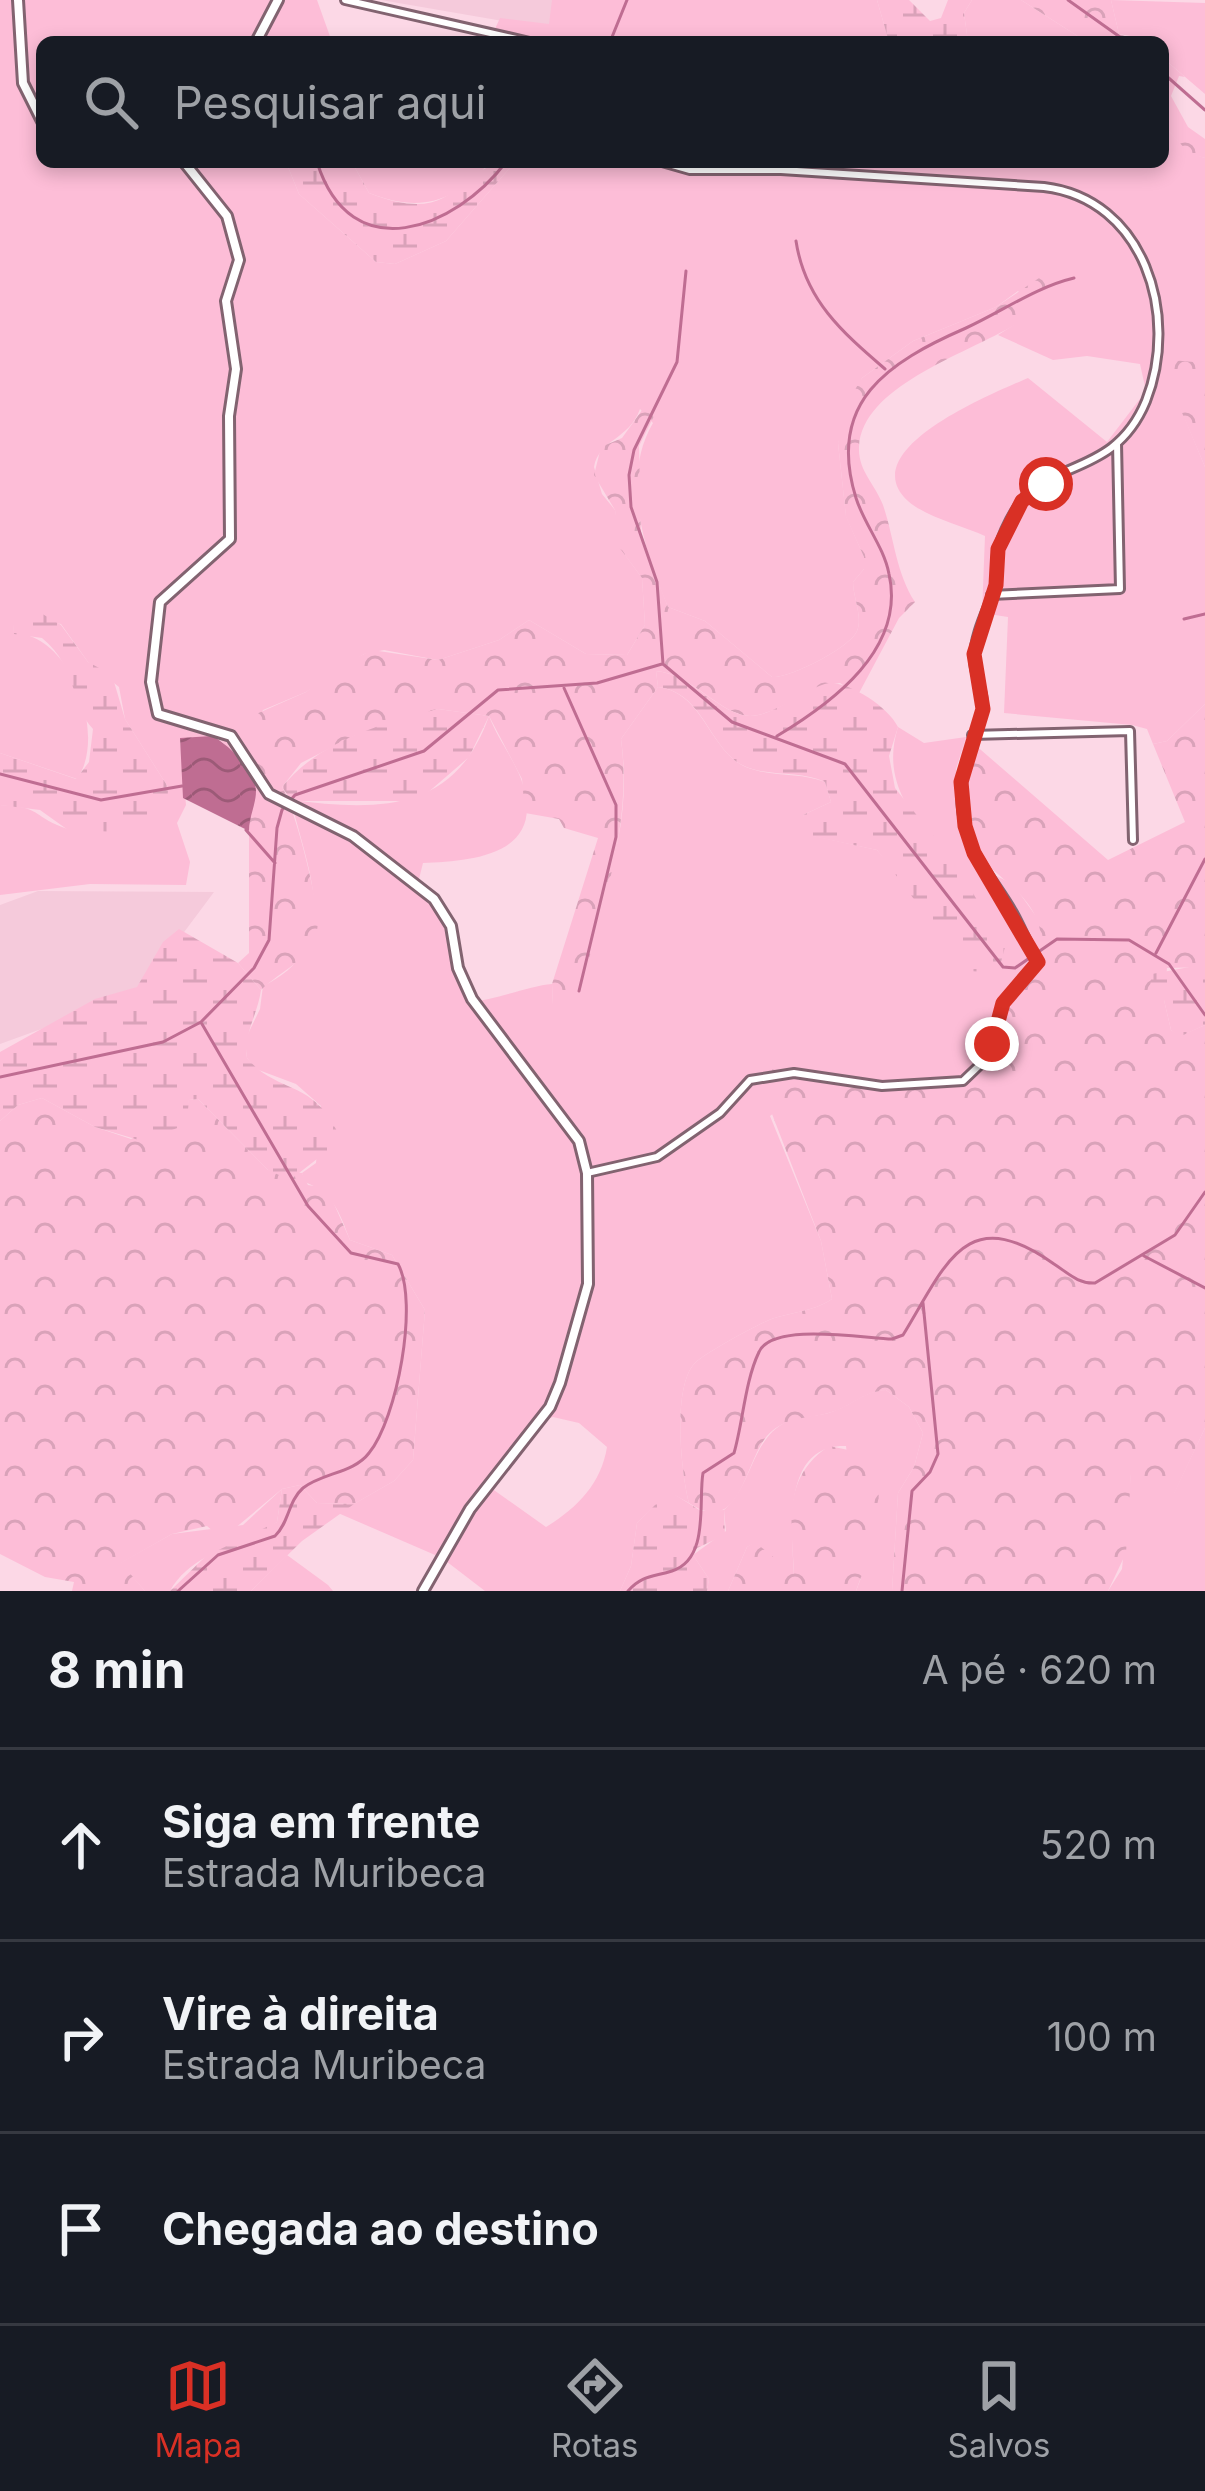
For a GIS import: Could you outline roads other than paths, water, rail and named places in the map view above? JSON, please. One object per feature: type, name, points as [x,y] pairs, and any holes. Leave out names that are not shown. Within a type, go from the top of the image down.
[{"type":"street","points":[[18,0],[23,83],[36,109]]},
{"type":"street","points":[[259,36],[278,0]]},
{"type":"street","points":[[346,0],[504,36]]},
{"type":"street","points":[[189,168],[227,216],[239,260],[226,301],[236,369],[229,416],[230,539],[160,602],[151,682],[158,715],[231,736],[269,794],[352,836],[434,899],[451,926],[458,968],[472,999],[522,1069],[555,1103],[579,1141],[587,1173],[588,1284],[560,1383],[550,1407],[470,1509],[423,1591]]},
{"type":"street","points":[[199,179],[200,168]]},
{"type":"street","points":[[587,1173],[657,1157],[720,1113],[750,1080],[794,1072],[882,1086],[954,1083],[980,1067],[1003,1003],[1038,962],[981,865],[965,826],[961,782],[983,709],[975,644],[992,595],[998,549],[1022,501],[1035,489],[1102,457],[1117,443],[1150,388],[1156,320],[1142,252],[1101,206],[1044,187],[683,168]]},
{"type":"street","points":[[992,595],[1120,589],[1117,443]]},
{"type":"street","points":[[972,735],[1130,731],[1132,840]]},
{"type":"water","points":[[212,736],[251,775],[256,796],[249,831],[183,798],[180,738]]},
{"type":"waterway","points":[[612,36],[627,0]]},
{"type":"waterway","points":[[1068,0],[1119,36]]},
{"type":"waterway","points":[[1169,78],[1205,110]]},
{"type":"waterway","points":[[320,168],[333,196],[354,217],[378,227],[405,228],[460,205],[501,168]]},
{"type":"waterway","points":[[796,241],[817,298],[840,328],[885,369]]},
{"type":"waterway","points":[[686,271],[677,362],[634,450],[629,475],[631,507],[657,582],[663,664],[732,722],[845,764],[1003,967],[1015,968],[1057,939],[1129,940],[1169,964],[1205,1015]]},
{"type":"waterway","points":[[777,736],[820,707],[860,671],[886,626],[889,574],[856,498],[849,465],[850,436],[870,390],[912,355],[1074,278]]},
{"type":"waterway","points":[[1184,619],[1205,614]]},
{"type":"waterway","points":[[0,1077],[163,1042],[201,1022],[254,968],[269,940],[277,828],[282,810],[295,795],[424,751],[498,690],[597,683],[662,664]]},
{"type":"waterway","points":[[564,688],[616,805],[616,837],[579,991]]},
{"type":"waterway","points":[[0,774],[101,800],[182,786]]},
{"type":"waterway","points":[[246,830],[275,863]]},
{"type":"waterway","points":[[1156,953],[1205,859]]},
{"type":"waterway","points":[[178,1591],[218,1555],[275,1536],[303,1488],[363,1460],[388,1414],[405,1332],[404,1282],[398,1264],[351,1253],[308,1206],[202,1024]]},
{"type":"waterway","points":[[628,1591],[643,1579],[672,1571],[692,1555],[700,1528],[703,1473],[734,1453],[750,1376],[767,1343],[799,1334],[892,1339],[903,1335],[946,1265],[978,1240],[999,1239],[1024,1246],[1078,1280],[1095,1283],[1175,1235],[1205,1192]]},
{"type":"waterway","points":[[1144,1256],[1205,1288]]},
{"type":"waterway","points":[[902,1591],[912,1491],[930,1472],[938,1454],[923,1303]]}]
